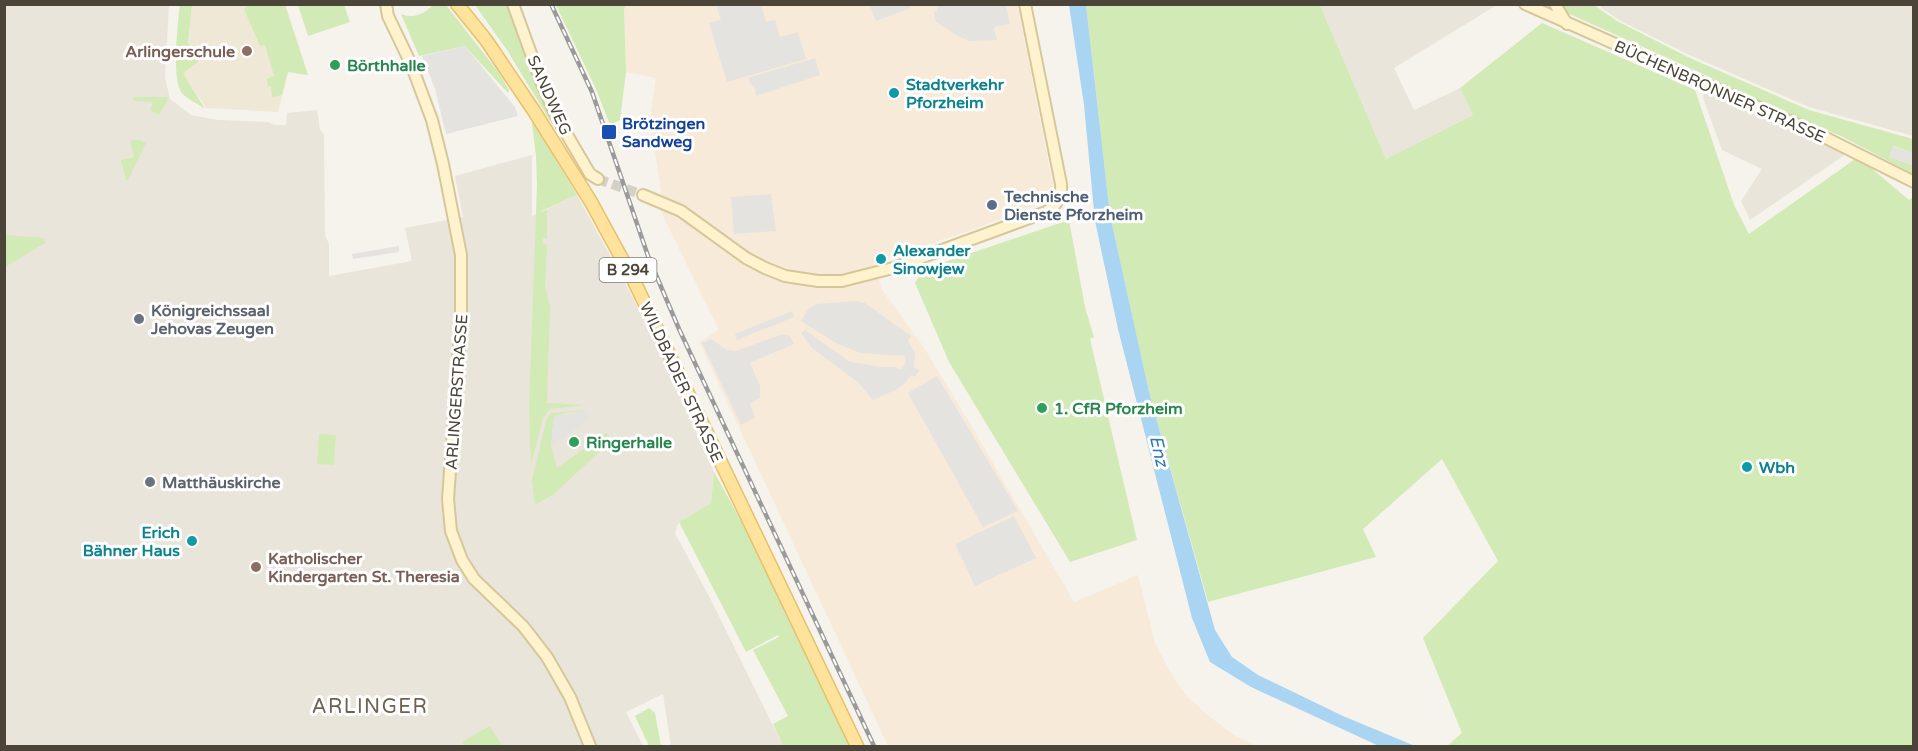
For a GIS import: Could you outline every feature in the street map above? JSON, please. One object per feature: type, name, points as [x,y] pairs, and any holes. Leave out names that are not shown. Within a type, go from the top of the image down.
[{"type":"main road","name":"ARLINGERSTRASSE","points":[[386,4],[388,16],[411,64],[432,120],[461,255],[462,308],[448,499],[451,531],[462,560],[474,579],[523,626],[547,657],[570,697],[590,747]]},
{"type":"main road","name":"WILDBADER STRASSE","points":[[457,4],[486,40],[534,111],[591,202],[634,281],[857,747]]},
{"type":"main road","name":"SANDWEG","points":[[513,4],[556,116],[590,174],[598,179]]},
{"type":"main road","points":[[648,196],[681,211],[746,258],[765,268],[804,280],[842,281],[893,268],[1046,212],[1054,206],[1062,192],[1025,4]]},
{"type":"main road","points":[[1555,4],[1567,24]]},
{"type":"main road","name":"BÜCHENBRONNER STRASSE","points":[[1526,5],[1814,132],[1914,182]]},
{"type":"shaded area","name":"Arlingerschule","points":[[285,4],[308,75],[288,72],[278,112],[206,108],[182,72],[199,61],[188,42],[192,5]]},
{"type":"shaded area","points":[[626,4],[1018,5],[1054,183],[1053,189],[1042,200],[1030,207],[972,230],[874,262],[882,290],[923,346],[1074,602],[1138,575],[1155,643],[1174,679],[1186,695],[1206,714],[1234,735],[1257,746],[888,746],[699,342],[719,330],[659,208],[661,191],[650,118],[656,78],[626,72],[624,9]]},
{"type":"shaded area","points":[[873,4],[909,5],[911,8],[876,21],[870,6]]},
{"type":"shaded area","points":[[4,5],[169,5],[165,78],[170,99],[191,115],[218,120],[286,125],[287,113],[317,110],[320,130],[324,134],[325,235],[329,244],[329,276],[412,261],[405,228],[463,217],[455,176],[532,155],[532,216],[577,195],[632,296],[714,472],[711,503],[679,522],[675,533],[783,746],[671,746],[663,694],[626,712],[643,746],[5,746]]},
{"type":"shaded area","points":[[716,5],[761,5],[766,22],[775,20],[780,37],[798,32],[806,59],[727,82],[709,23],[721,20]]},
{"type":"shaded area","points":[[937,5],[1006,5],[1010,24],[994,27],[997,40],[970,41],[936,22],[934,12],[937,11]]},
{"type":"shaded area","points":[[1320,5],[1497,5],[1394,68],[1414,110],[1460,88],[1473,115],[1386,159]]},
{"type":"shaded area","points":[[1600,5],[1913,5],[1913,136],[1809,107],[1687,54],[1619,20]]},
{"type":"shaded area","points":[[465,46],[515,107],[518,116],[446,134],[435,89],[422,56]]},
{"type":"shaded area","points":[[815,58],[820,75],[756,96],[755,89],[748,78]]},
{"type":"shaded area","points":[[1704,92],[1846,154],[1750,220],[1741,201],[1762,169],[1722,150],[1703,98]]},
{"type":"shaded area","points":[[1893,146],[1913,153],[1913,165],[1889,157]]},
{"type":"shaded area","points":[[771,194],[776,231],[734,234],[731,197]]},
{"type":"shaded area","points":[[399,246],[399,252],[353,259],[352,254]]},
{"type":"shaded area","points":[[855,301],[865,303],[911,336],[908,341],[915,353],[914,367],[919,370],[915,377],[911,375],[895,390],[873,400],[859,383],[812,348],[801,333],[805,330],[850,362],[894,367],[901,370],[906,362],[905,356],[860,353],[836,343],[801,321],[808,309],[816,304]]},
{"type":"shaded area","points":[[792,311],[794,317],[737,340],[735,334]]},
{"type":"shaded area","points":[[783,334],[790,336],[794,344],[750,363],[760,386],[760,398],[750,404],[755,418],[741,425],[702,343],[711,339],[727,350],[736,351]]},
{"type":"shaded area","points":[[937,376],[1018,511],[983,527],[908,393]]},
{"type":"shaded area","points":[[588,411],[590,414],[582,424],[552,445],[554,418],[557,415]]},
{"type":"shaded area","points":[[1014,516],[1036,558],[975,586],[955,544]]},
{"type":"green space","points":[[180,4],[192,5],[188,42],[199,61],[183,73],[205,109],[184,95],[179,86],[176,50]]},
{"type":"green space","points":[[249,5],[285,5],[308,75],[288,72],[282,95],[272,97],[271,86],[268,87],[267,79],[274,76],[265,45],[260,46],[244,9]]},
{"type":"green space","points":[[298,5],[344,5],[350,22],[308,36]]},
{"type":"green space","points":[[433,5],[446,5],[499,73],[509,90],[508,93],[465,46],[419,56],[401,14],[418,15]]},
{"type":"green space","points":[[475,5],[507,5],[552,124],[507,50]]},
{"type":"green space","points":[[556,5],[626,5],[624,9],[626,72],[620,120],[610,125],[596,89]]},
{"type":"green space","points":[[1086,5],[1320,5],[1386,159],[1473,115],[1460,88],[1542,23],[1695,90],[1734,205],[1749,234],[1858,157],[1909,200],[1913,197],[1913,746],[1447,746],[1462,733],[1423,638],[1498,561],[1442,459],[1363,529],[1376,557],[1208,602],[1150,396],[1110,215]]},
{"type":"green space","points":[[1560,5],[1594,5],[1617,21],[1690,58],[1809,110],[1913,139],[1913,153],[1894,146],[1890,157],[1913,165],[1913,174],[1843,137],[1565,12]]},
{"type":"green space","points":[[133,97],[169,97],[159,115],[150,110],[153,102],[133,101]]},
{"type":"green space","points":[[533,122],[577,195],[539,212],[547,210],[547,238],[543,238],[543,244],[547,245],[545,286],[550,307],[547,403],[585,405],[550,409],[543,418],[531,465],[529,408],[537,185]]},
{"type":"green space","points":[[130,141],[146,143],[126,180],[121,160],[134,157]]},
{"type":"green space","name":"1. CfR Pforzheim","points":[[1069,220],[1085,307],[1094,337],[1090,339],[1137,540],[1070,562],[949,362],[915,283],[924,269]]},
{"type":"green space","points":[[4,235],[44,238],[45,243],[5,267]]},
{"type":"green space","points":[[587,410],[562,414],[554,418],[551,445],[557,468],[606,433],[612,440],[554,494],[535,505],[532,480],[546,421],[551,413]]},
{"type":"green space","points":[[319,434],[336,435],[334,465],[317,464]]},
{"type":"green space","points":[[714,472],[785,608],[850,746],[783,746],[773,724],[788,716],[753,650],[779,637],[778,635],[746,652],[679,522],[711,503]]},
{"type":"green space","points":[[649,708],[655,713],[661,746],[649,746],[635,716]]},
{"type":"green space","points":[[490,726],[502,746],[464,746],[462,742]]},
{"type":"water","name":"Enz","points":[[1069,5],[1086,5],[1110,215],[1150,396],[1215,630],[1232,657],[1258,675],[1343,716],[1415,746],[1379,746],[1251,687],[1210,662],[1192,618],[1118,329],[1095,221],[1084,105]]},
{"type":"tunnel","points":[[598,179],[643,195]]},
{"type":"railway","points":[[551,4],[592,92],[648,256],[679,329],[874,746]]},
{"type":"place","name":"Arlingerschule","points":[[247,51]]},
{"type":"place","name":"Börthhalle","points":[[335,65]]},
{"type":"place","name":"Stadtverkehr Pforzheim","points":[[894,93]]},
{"type":"place","name":"Brötzingen Sandweg","points":[[609,132]]},
{"type":"place","name":"Technische Dienste Pforzheim","points":[[992,205]]},
{"type":"place","name":"Alexander Sinowjew","points":[[881,259]]},
{"type":"place","name":"Königreichssaal Jehovas Zeugen","points":[[139,319]]},
{"type":"place","name":"1. CfR Pforzheim","points":[[1042,408]]},
{"type":"place","name":"Ringerhalle","points":[[574,442]]},
{"type":"place","name":"Wbh","points":[[1747,467]]},
{"type":"place","name":"Matthäuskirche","points":[[150,482]]},
{"type":"place","name":"Erich Bähner Haus","points":[[192,541]]},
{"type":"place","name":"Katholischer Kindergarten St. Theresia","points":[[256,567]]},
{"type":"district","name":"ARLINGER","points":[[370,706]]}]
